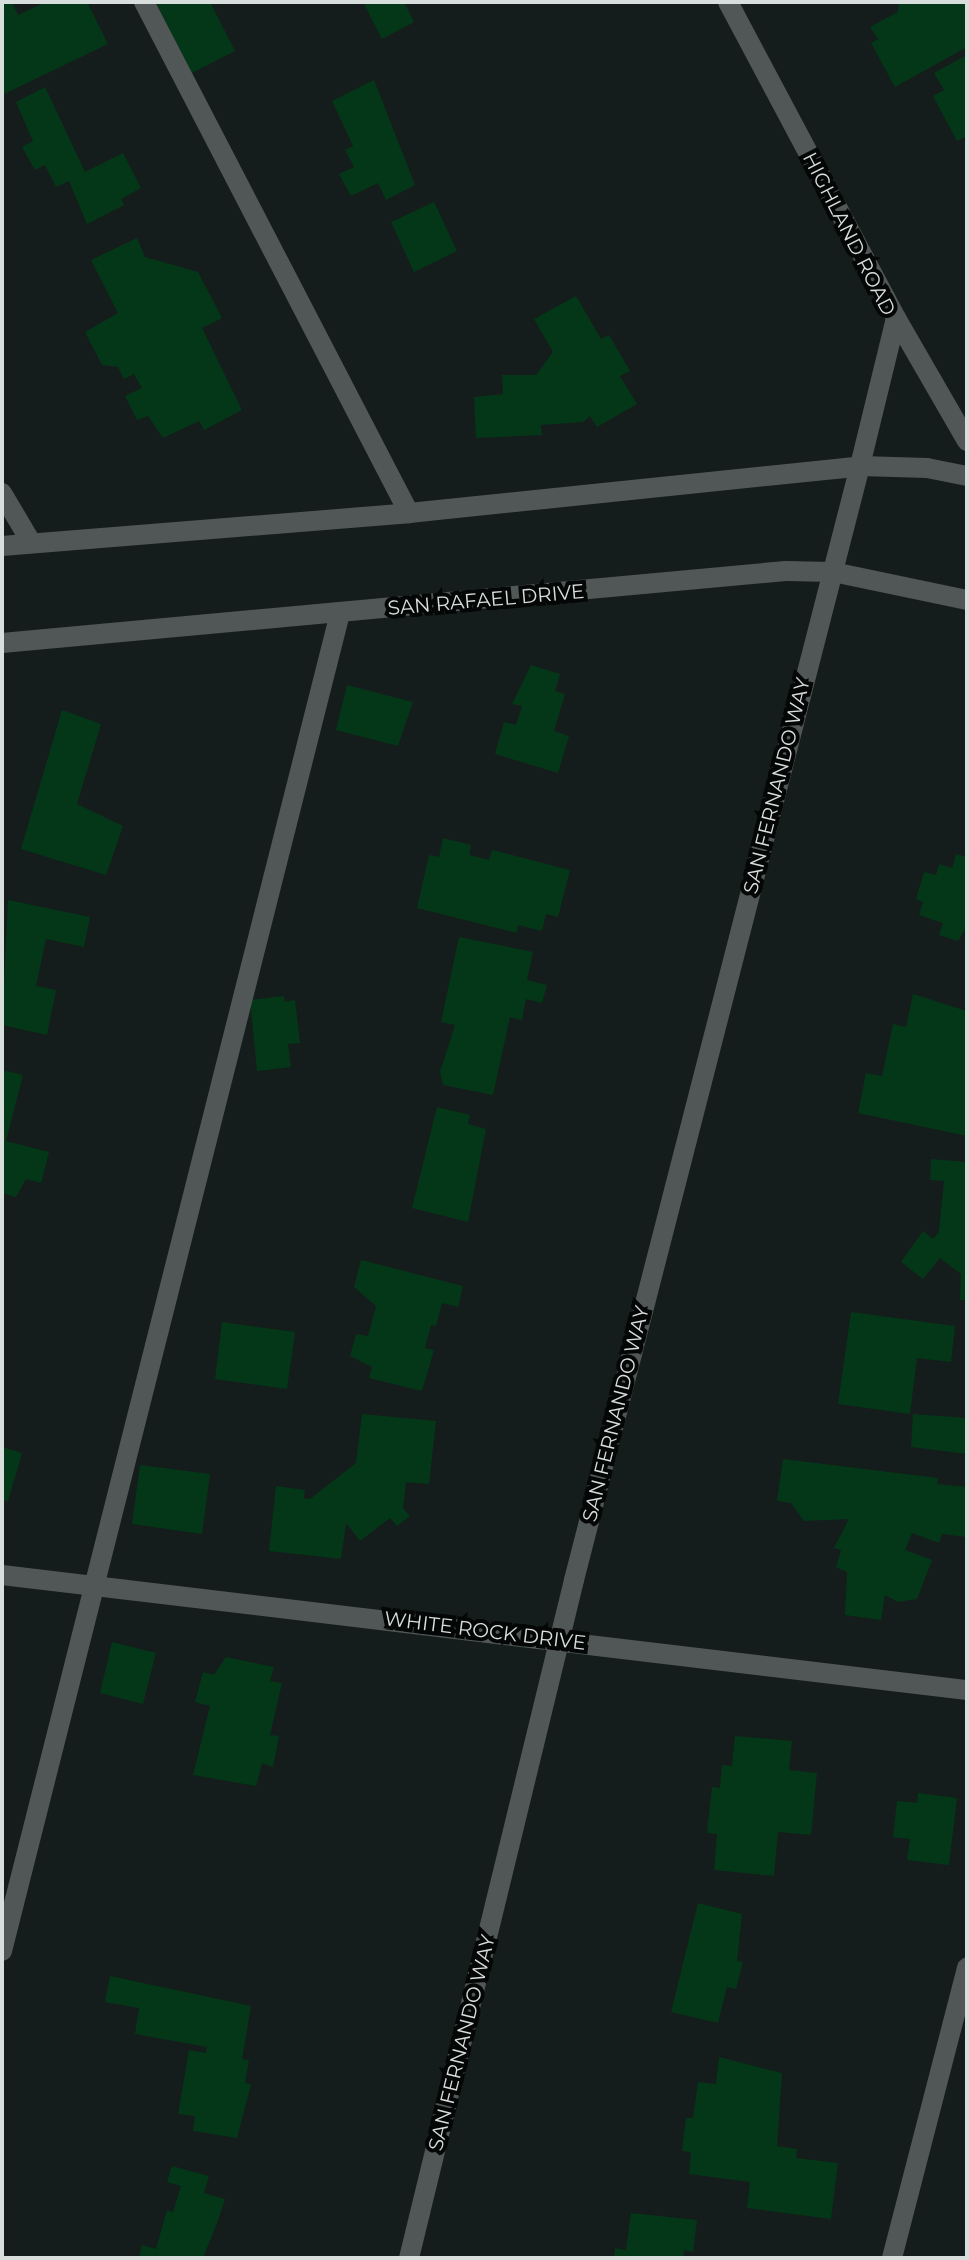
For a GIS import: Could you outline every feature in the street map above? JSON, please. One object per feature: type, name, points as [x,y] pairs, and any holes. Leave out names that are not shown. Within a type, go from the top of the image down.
[{"type":"street","points":[[144,2],[409,513]]},
{"type":"street","name":"HIGHLAND ROAD","points":[[728,2],[896,318],[833,572]]},
{"type":"street","points":[[896,318],[967,441]]},
{"type":"street","points":[[2,546],[409,513],[860,466],[927,468],[967,476]]},
{"type":"street","points":[[2,493],[31,542]]},
{"type":"street","name":"SAN RAFAEL DRIVE","points":[[2,643],[786,571],[833,572],[967,600]]},
{"type":"street","name":"SAN FERNANDO WAY","points":[[409,2258],[559,1640],[833,572]]},
{"type":"street","points":[[2,1951],[340,613]]},
{"type":"street","name":"WHITE ROCK DRIVE","points":[[2,1575],[967,1690]]},
{"type":"street","points":[[892,2258],[967,1968]]},
{"type":"building","points":[[2,2],[12,2],[18,15],[46,2],[87,2],[108,44],[2,95]]},
{"type":"building","points":[[163,2],[210,2],[235,51],[192,73],[157,5]]},
{"type":"building","points":[[363,2],[404,2],[414,22],[382,39]]},
{"type":"building","points":[[899,2],[967,2],[967,47],[895,87],[871,43],[878,39],[870,27],[898,12]]},
{"type":"building","points":[[967,55],[967,136],[957,141],[933,96],[944,90],[934,73]]},
{"type":"building","points":[[374,80],[415,185],[386,200],[378,183],[351,196],[339,174],[354,167],[345,150],[353,146],[332,101]]},
{"type":"building","points":[[45,87],[85,172],[123,153],[141,188],[121,199],[124,205],[87,224],[69,181],[56,187],[45,165],[35,170],[22,147],[33,141],[16,102]]},
{"type":"building","points":[[434,202],[457,251],[414,272],[391,222]]},
{"type":"building","points":[[137,238],[145,257],[198,272],[222,318],[202,328],[242,410],[204,430],[199,421],[163,438],[148,416],[137,420],[125,396],[142,388],[134,374],[124,379],[118,367],[102,365],[85,332],[118,313],[91,260]]},
{"type":"building","points":[[576,296],[601,339],[609,335],[630,371],[620,376],[637,404],[597,427],[590,416],[583,422],[541,425],[542,435],[476,438],[474,397],[503,394],[502,375],[536,375],[553,352],[534,319]]},
{"type":"building","points":[[531,665],[560,674],[555,691],[565,694],[554,731],[569,736],[558,773],[495,754],[504,722],[516,725],[522,706],[512,704]]},
{"type":"building","points":[[347,685],[413,702],[398,746],[336,730]]},
{"type":"building","points":[[62,710],[101,724],[77,804],[123,826],[106,875],[21,849]]},
{"type":"building","points":[[443,838],[471,845],[469,855],[489,860],[492,850],[570,870],[558,917],[546,914],[542,931],[518,925],[517,933],[417,908],[429,855],[439,857]]},
{"type":"building","points":[[956,854],[967,857],[967,926],[958,941],[939,935],[943,923],[919,915],[923,902],[916,899],[924,872],[936,875],[939,864],[952,868]]},
{"type":"building","points":[[8,900],[90,917],[84,947],[46,939],[36,986],[56,990],[47,1035],[2,1025]]},
{"type":"building","points":[[459,937],[533,952],[527,980],[547,985],[542,1003],[526,999],[522,1020],[510,1017],[493,1095],[443,1085],[440,1072],[455,1025],[441,1022]]},
{"type":"building","points":[[913,994],[967,1011],[967,1136],[858,1113],[866,1073],[882,1076],[893,1024],[906,1027]]},
{"type":"building","points":[[284,996],[285,1002],[295,1000],[300,1043],[288,1044],[291,1067],[257,1071],[250,1000]]},
{"type":"building","points":[[2,1070],[23,1075],[6,1141],[49,1152],[41,1183],[26,1179],[16,1197],[2,1193]]},
{"type":"building","points":[[437,1107],[470,1115],[468,1124],[486,1129],[468,1222],[412,1208]]},
{"type":"building","points":[[931,1159],[967,1162],[967,1300],[960,1300],[961,1274],[940,1258],[923,1279],[901,1262],[923,1231],[933,1239],[939,1232],[944,1181],[930,1180]]},
{"type":"building","points":[[361,1260],[463,1286],[458,1307],[442,1303],[436,1326],[431,1325],[425,1348],[434,1350],[422,1391],[369,1378],[372,1367],[350,1356],[356,1334],[368,1336],[376,1306],[354,1287]]},
{"type":"building","points":[[851,1312],[955,1326],[951,1362],[917,1358],[910,1414],[838,1404]]},
{"type":"building","points":[[222,1322],[295,1332],[287,1389],[215,1379]]},
{"type":"building","points":[[362,1414],[436,1421],[429,1484],[406,1482],[403,1508],[410,1516],[397,1526],[390,1518],[360,1541],[346,1523],[341,1559],[269,1551],[276,1486],[305,1490],[304,1498],[310,1499],[356,1463]]},
{"type":"building","points":[[913,1414],[967,1418],[967,1454],[911,1447]]},
{"type":"building","points":[[2,1447],[22,1453],[8,1501],[2,1500]]},
{"type":"building","points":[[783,1459],[938,1478],[937,1484],[967,1487],[967,1537],[942,1534],[939,1543],[912,1533],[905,1550],[932,1560],[917,1599],[898,1602],[885,1595],[881,1620],[845,1615],[847,1572],[836,1567],[841,1550],[834,1548],[849,1519],[804,1521],[791,1503],[777,1501]]},
{"type":"building","points":[[140,1465],[210,1474],[202,1534],[132,1524]]},
{"type":"building","points":[[112,1642],[156,1653],[143,1704],[100,1693]]},
{"type":"building","points":[[226,1657],[274,1667],[270,1681],[282,1683],[270,1735],[279,1736],[273,1767],[262,1763],[256,1786],[193,1775],[210,1706],[195,1702],[203,1672],[214,1675]]},
{"type":"building","points":[[735,1736],[792,1741],[789,1770],[817,1773],[811,1835],[778,1832],[774,1876],[714,1870],[717,1834],[707,1833],[712,1787],[720,1788],[722,1765],[732,1766]]},
{"type":"building","points":[[918,1793],[957,1798],[949,1865],[907,1860],[910,1839],[893,1837],[897,1801],[917,1803]]},
{"type":"building","points":[[698,1903],[742,1914],[737,1961],[743,1962],[736,1989],[727,1987],[718,2023],[671,2012]]},
{"type":"building","points":[[110,1976],[251,2006],[242,2059],[249,2060],[245,2083],[251,2084],[237,2138],[193,2131],[195,2116],[178,2114],[189,2050],[206,2053],[207,2047],[135,2034],[139,2008],[105,2002]]},
{"type":"building","points":[[719,2057],[782,2073],[777,2146],[797,2149],[796,2158],[838,2163],[831,2219],[747,2208],[750,2182],[689,2174],[691,2152],[682,2151],[686,2118],[693,2118],[698,2082],[716,2084]]},
{"type":"building","points":[[172,2166],[209,2176],[204,2193],[225,2199],[218,2220],[203,2258],[139,2258],[142,2245],[156,2249],[167,2210],[173,2212],[181,2186],[167,2182]]},
{"type":"building","points":[[631,2213],[697,2220],[693,2252],[684,2250],[683,2258],[614,2258],[615,2248],[626,2250]]}]
